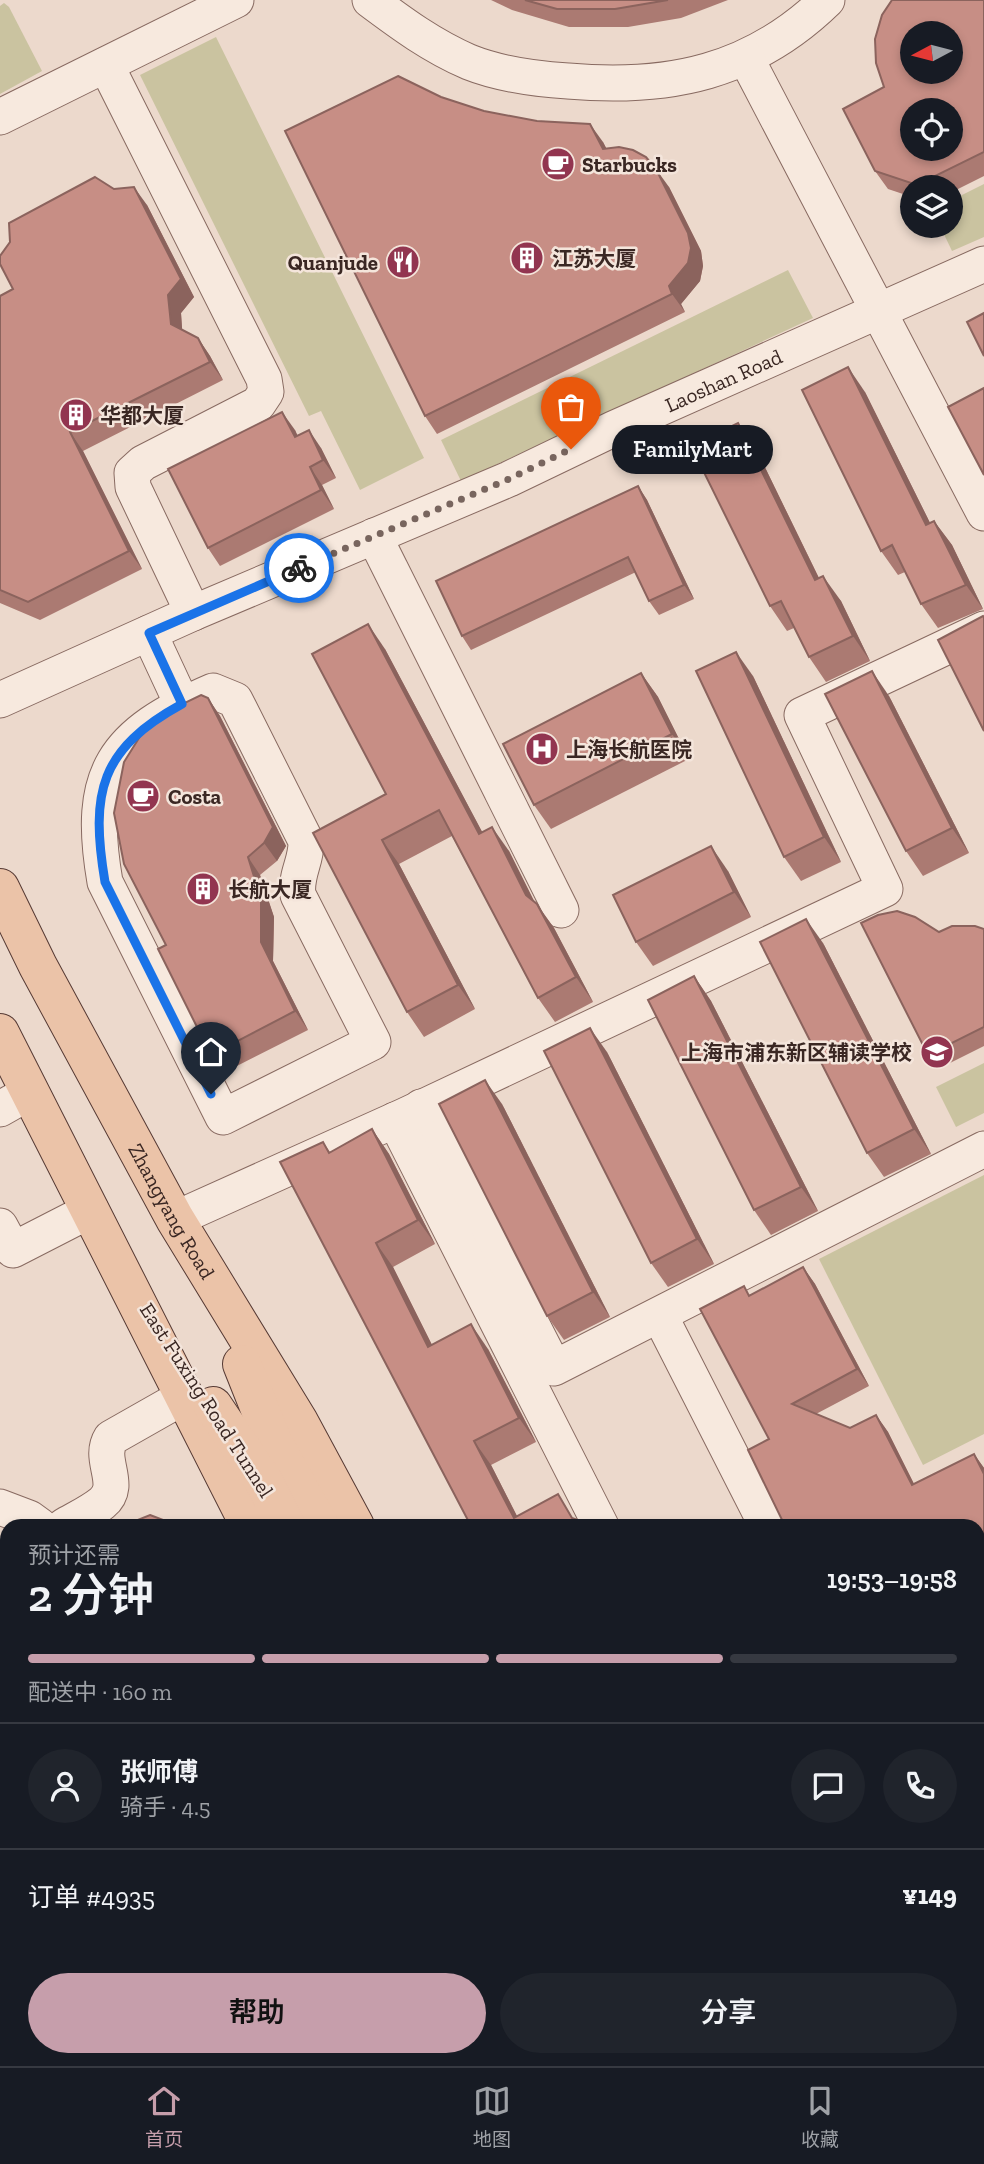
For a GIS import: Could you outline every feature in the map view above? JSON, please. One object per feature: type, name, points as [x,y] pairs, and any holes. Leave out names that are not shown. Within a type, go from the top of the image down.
[{"type":"main road","name":"Zhangyang Road","points":[[0,888],[38,966],[185,1234],[299,1422],[351,1519]]},
{"type":"main road","points":[[0,1033],[15,1101],[91,1210],[247,1519]]},
{"type":"main road","name":"East Fuxing Road Tunnel","points":[[185,1234],[273,1442],[316,1519]]},
{"type":"main road","name":"East Fuxing Road Tunnel","points":[[125,1276],[263,1480],[282,1519]]},
{"type":"street","points":[[0,117],[236,0]]},
{"type":"street","points":[[370,0],[416,35],[472,63],[537,79],[603,84],[676,81],[746,58],[801,26],[827,0]]},
{"type":"street","points":[[746,58],[877,313],[984,513]]},
{"type":"street","points":[[106,65],[264,379],[266,392],[258,404],[143,463],[132,473],[133,487],[193,613]]},
{"type":"street","name":"Laoshan Road","points":[[0,700],[193,613],[509,479],[613,429],[984,264]]},
{"type":"street","points":[[374,536],[561,910]]},
{"type":"street","points":[[185,1234],[408,1113],[885,889],[802,715],[984,629]]},
{"type":"street","points":[[149,633],[182,704]]},
{"type":"street","points":[[213,691],[235,699],[306,841],[306,854],[295,879],[298,895],[373,1042],[223,1117],[105,882],[99,847],[99,813],[107,775],[125,743],[153,720],[182,704],[213,691]]},
{"type":"street","points":[[408,1113],[554,1368],[984,1149]]},
{"type":"street","points":[[408,1113],[598,1519]]},
{"type":"street","points":[[0,1226],[13,1250],[91,1210]]},
{"type":"street","points":[[660,1316],[763,1519]]},
{"type":"street","points":[[76,1519],[103,1503],[110,1493],[112,1482],[105,1460],[105,1447],[111,1438],[186,1396]]},
{"type":"street","points":[[0,1507],[30,1519]]},
{"type":"shaded area","points":[[4,3],[9,7],[42,71],[0,94],[0,6]]},
{"type":"shaded area","points":[[216,37],[424,458],[360,490],[321,411],[309,416],[140,75]]},
{"type":"shaded area","points":[[984,184],[984,237],[952,251],[946,238],[963,238],[963,194]]},
{"type":"shaded area","points":[[788,270],[813,318],[461,481],[441,440]]},
{"type":"shaded area","points":[[984,1063],[984,1113],[956,1127],[936,1087]]},
{"type":"shaded area","points":[[984,1175],[984,1434],[923,1465],[819,1259]]},
{"type":"building","points":[[525,0],[668,0],[615,9],[557,9]]},
{"type":"building","points":[[892,0],[984,0],[984,152],[937,175],[900,175],[900,179],[875,171],[843,109],[884,87],[876,63],[875,39],[882,15]]},
{"type":"building","name":"江苏大厦","points":[[398,76],[441,97],[484,111],[537,121],[590,124],[603,149],[619,147],[646,157],[656,169],[688,233],[691,248],[688,263],[669,286],[672,294],[425,416],[285,131]]},
{"type":"building","name":"华都大厦","points":[[95,177],[114,189],[134,187],[181,279],[168,295],[171,324],[198,338],[210,362],[70,432],[129,551],[28,602],[0,590],[0,296],[13,289],[0,264],[0,256],[10,242],[9,223]]},
{"type":"building","points":[[984,313],[984,356],[967,322]]},
{"type":"building","points":[[848,367],[926,525],[934,521],[966,585],[921,604],[892,545],[881,551],[802,390]]},
{"type":"building","points":[[984,388],[984,475],[948,407]]},
{"type":"building","points":[[282,412],[295,437],[309,430],[323,460],[310,467],[321,490],[208,548],[168,469]]},
{"type":"building","points":[[738,423],[815,580],[823,576],[853,636],[809,657],[781,601],[770,606],[691,446]]},
{"type":"building","points":[[638,486],[684,585],[649,601],[628,557],[462,636],[436,581]]},
{"type":"building","points":[[984,617],[984,731],[938,640]]},
{"type":"building","points":[[368,624],[479,834],[492,827],[526,895],[537,904],[576,977],[538,998],[439,810],[382,840],[458,985],[407,1012],[313,833],[386,794],[312,654]]},
{"type":"building","points":[[736,652],[824,837],[784,857],[696,671]]},
{"type":"building","points":[[872,671],[952,828],[906,851],[825,694]]},
{"type":"building","points":[[641,673],[672,734],[534,805],[503,744]]},
{"type":"building","name":"长航大厦","points":[[201,695],[208,698],[273,827],[264,843],[248,857],[261,899],[261,942],[295,1011],[211,1055],[158,949],[166,945],[124,864],[114,813],[124,762],[144,730],[170,710]]},
{"type":"building","points":[[711,846],[734,892],[636,942],[613,895]]},
{"type":"building","points":[[897,911],[915,917],[939,932],[952,926],[975,926],[984,929],[984,1027],[928,1055],[861,923],[878,915]]},
{"type":"building","points":[[806,919],[914,1129],[867,1153],[760,942]]},
{"type":"building","points":[[694,976],[801,1187],[754,1210],[648,1000]]},
{"type":"building","points":[[590,1028],[697,1239],[651,1263],[544,1051]]},
{"type":"building","points":[[485,1080],[593,1292],[547,1316],[439,1104]]},
{"type":"building","points":[[372,1129],[418,1220],[376,1243],[428,1347],[471,1324],[519,1418],[474,1441],[514,1518],[558,1494],[575,1519],[467,1519],[280,1162],[323,1142],[329,1153]]},
{"type":"building","points":[[803,1267],[857,1369],[792,1404],[850,1428],[876,1415],[912,1485],[974,1454],[984,1474],[984,1519],[782,1519],[748,1450],[769,1439],[700,1309],[744,1286],[749,1296]]},
{"type":"building","points":[[150,1515],[161,1519],[140,1519]]},
{"type":"way so far","points":[[299,568],[509,479],[571,449]]},
{"type":"place","name":"Starbucks","points":[[558,164]]},
{"type":"place","name":"江苏大厦","points":[[527,258]]},
{"type":"place","name":"Quanjude","points":[[403,262]]},
{"type":"place","name":"华都大厦","points":[[76,415]]},
{"type":"place","name":"FamilyMart","points":[[571,449]]},
{"type":"place","name":"上海长航医院","points":[[542,749]]},
{"type":"place","name":"Costa","points":[[143,796]]},
{"type":"place","name":"长航大厦","points":[[203,889]]},
{"type":"place","name":"上海市浦东新区辅读学校","points":[[937,1052]]},
{"type":"route","points":[[211,1094],[105,882],[99,847],[99,813],[107,775],[125,743],[153,720],[182,704],[149,633],[299,568]]}]
